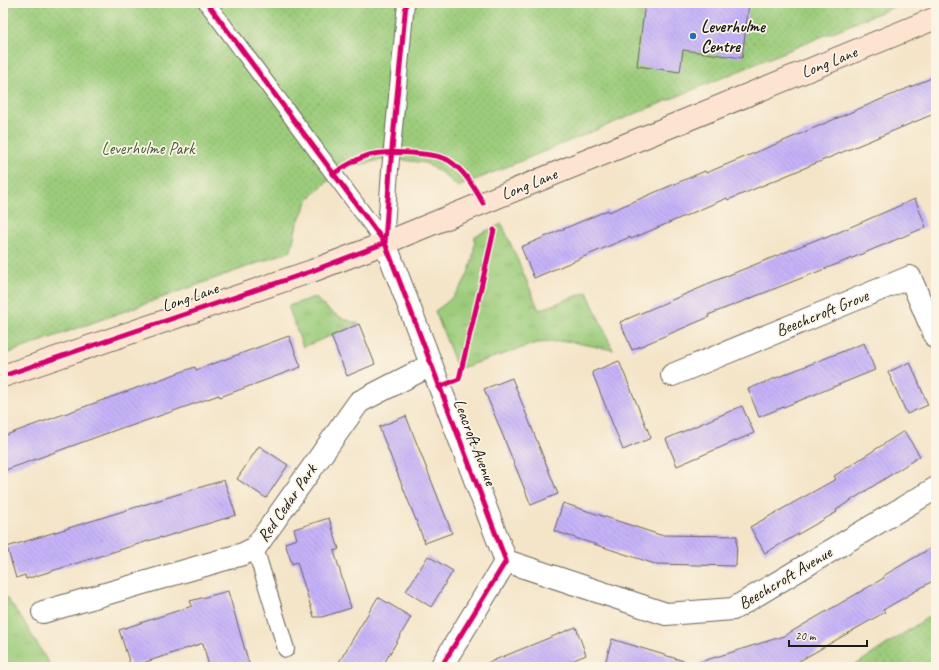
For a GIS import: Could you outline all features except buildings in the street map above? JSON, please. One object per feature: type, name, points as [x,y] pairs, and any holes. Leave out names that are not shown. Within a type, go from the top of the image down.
[{"type":"street","name":"Long Lane","points":[[3,376],[312,271],[385,244],[936,18]]},
{"type":"street","name":"Leacroft Avenue","points":[[385,244],[506,561]]},
{"type":"street","name":"Beechcroft Grove","points":[[672,375],[910,277],[936,338]]},
{"type":"street","name":"Red Cedar Park","points":[[43,612],[243,554],[255,548],[359,402],[431,365]]},
{"type":"street","name":"Beechcroft Avenue","points":[[506,561],[666,614],[732,609],[936,488]]},
{"type":"street","points":[[441,667],[506,561]]},
{"type":"lane","points":[[207,3],[385,244]]},
{"type":"lane","points":[[385,244],[390,170],[406,3]]},
{"type":"lane","points":[[255,548],[286,649]]},
{"type":"green space","name":"Leverhulme Park","points":[[3,3],[903,3],[458,187],[442,173],[425,163],[403,160],[381,160],[344,168],[323,185],[308,200],[297,224],[291,251],[3,355]]},
{"type":"green space","points":[[502,224],[539,310],[587,292],[613,350],[567,341],[537,343],[461,368],[457,367],[435,311],[453,296],[466,279],[470,269],[475,236]]},
{"type":"green space","points":[[315,297],[334,314],[359,324],[303,347],[288,306]]},
{"type":"green space","points":[[3,593],[24,622],[51,667],[3,667]]},
{"type":"green space","points":[[936,612],[936,667],[849,667],[857,664]]},
{"type":"cycle path","points":[[207,3],[385,243],[506,561],[441,667]]},
{"type":"cycle path","points":[[385,243],[390,170],[406,3]]},
{"type":"cycle path","points":[[333,174],[349,164],[373,154],[407,153],[431,155],[441,157],[454,164],[464,174],[483,203]]},
{"type":"cycle path","points":[[439,387],[459,379],[494,230]]},
{"type":"cycle path","points":[[3,376],[312,271],[385,243]]},
{"type":"place","name":"Leverhulme Centre","points":[[693,36]]}]
